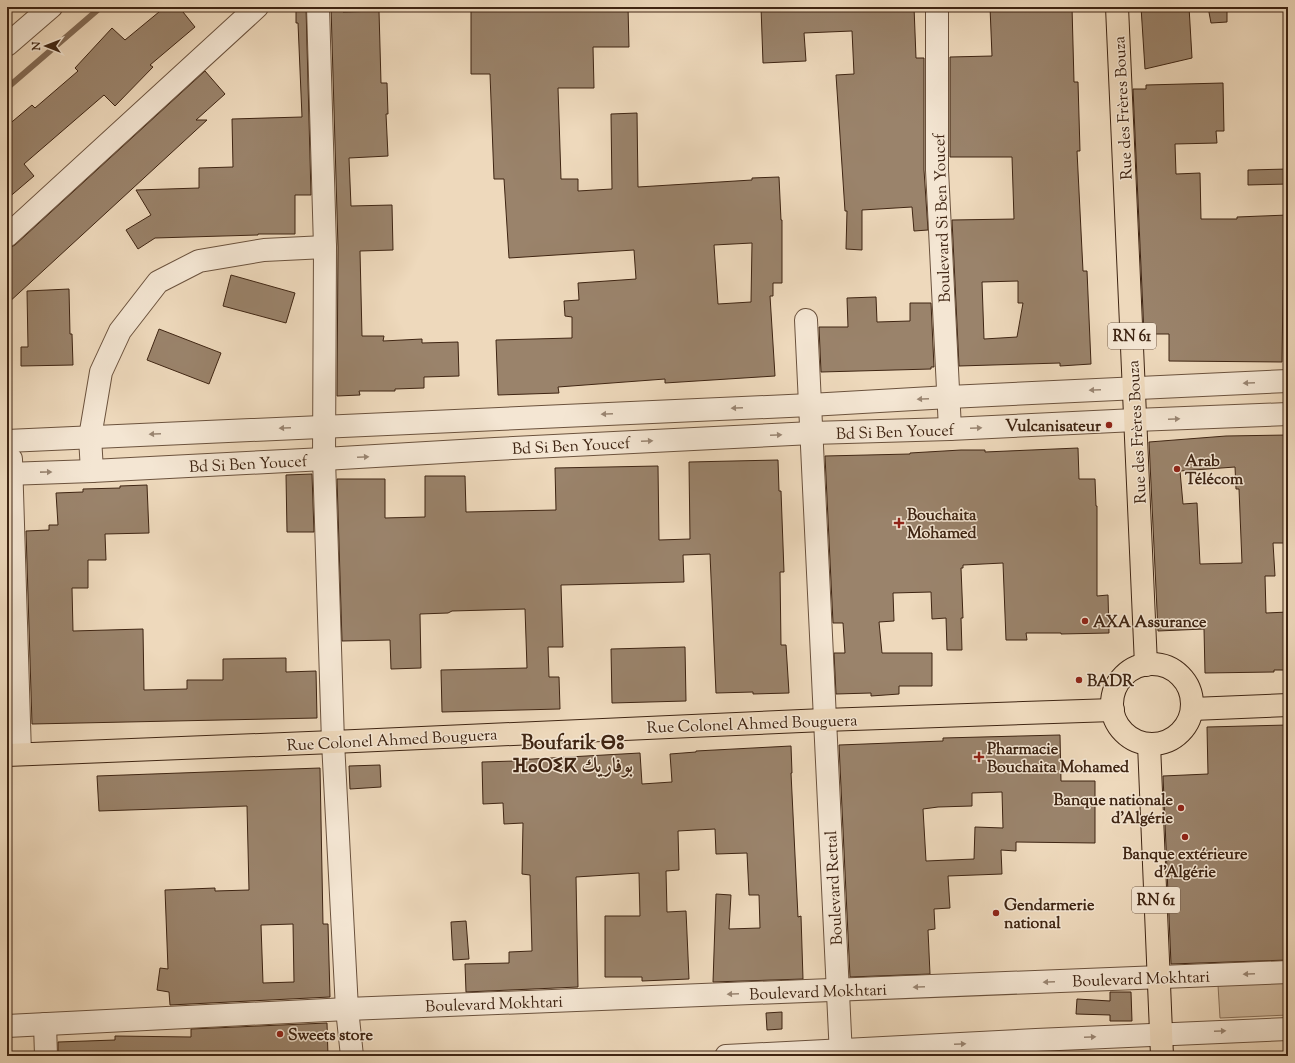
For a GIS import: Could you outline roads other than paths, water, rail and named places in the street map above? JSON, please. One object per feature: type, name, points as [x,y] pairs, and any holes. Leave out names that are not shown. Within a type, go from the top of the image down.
[{"type":"main road","name":"Rue des Frères Bouza","points":[[1117,7],[1146,665]]},
{"type":"main road","points":[[1146,665],[1161,665],[1174,671],[1185,681],[1191,694],[1192,709],[1189,721],[1182,731],[1173,739],[1162,743],[1150,744],[1136,741],[1126,734],[1117,723],[1113,710],[1113,698],[1117,686],[1124,676],[1134,669],[1146,665]]},
{"type":"main road","points":[[1192,709],[1288,705]]},
{"type":"main road","name":"Rue Colonel Ahmed Bouguera","points":[[13,754],[333,742],[824,720],[1113,710]]},
{"type":"main road","name":"RN 61","points":[[1150,744],[1162,1056]]},
{"type":"street","points":[[7,45],[51,7]]},
{"type":"street","points":[[7,236],[257,7]]},
{"type":"street","points":[[318,7],[325,247],[324,459],[333,742],[352,1056]]},
{"type":"street","name":"Boulevard Si Ben Youcef","points":[[937,7],[937,170],[950,429]]},
{"type":"street","points":[[92,471],[90,437],[101,372],[120,331],[158,282],[199,261],[264,250],[325,247]]},
{"type":"street","name":"Boulevard Rettal","points":[[806,320],[841,1053]]},
{"type":"street","points":[[1134,388],[1288,381]]},
{"type":"street","name":"Bd Si Ben Youcef","points":[[9,441],[810,405],[1134,388]]},
{"type":"street","points":[[1135,420],[1288,414]]},
{"type":"street","points":[[494,419],[495,449]]},
{"type":"street","name":"Bd Si Ben Youcef","points":[[9,474],[92,471],[812,433],[950,429],[1135,420]]},
{"type":"street","points":[[9,441],[13,754]]},
{"type":"street","name":"Boulevard Mokhtari","points":[[7,1026],[348,1009],[1288,972]]},
{"type":"street","points":[[44,1024],[46,1056]]},
{"type":"street","points":[[726,1056],[841,1053],[1161,1034],[1288,1029]]},
{"type":"waterway","points":[[7,88],[101,7]]},
{"type":"place","name":"Vulcanisateur","points":[[1109,425]]},
{"type":"place","name":"Arab Télécom","points":[[1177,469]]},
{"type":"place","name":"Bouchaita Mohamed","points":[[899,523]]},
{"type":"place","name":"AXA Assurance","points":[[1085,621]]},
{"type":"place","name":"BADR","points":[[1079,680]]},
{"type":"place","name":"Pharmacie Bouchaita Mohamed","points":[[979,757]]},
{"type":"place","name":"Banque nationale d'Algérie","points":[[1181,808]]},
{"type":"place","name":"Banque extérieure d'Algérie","points":[[1185,837]]},
{"type":"place","name":"Gendarmerie national","points":[[996,913]]},
{"type":"place","name":"Sweets store","points":[[280,1034]]},
{"type":"district","name":"Boufarik ⴱⵓ ⴼⴰⵔⵉⴽ بوفاريك","points":[[573,754]]}]
